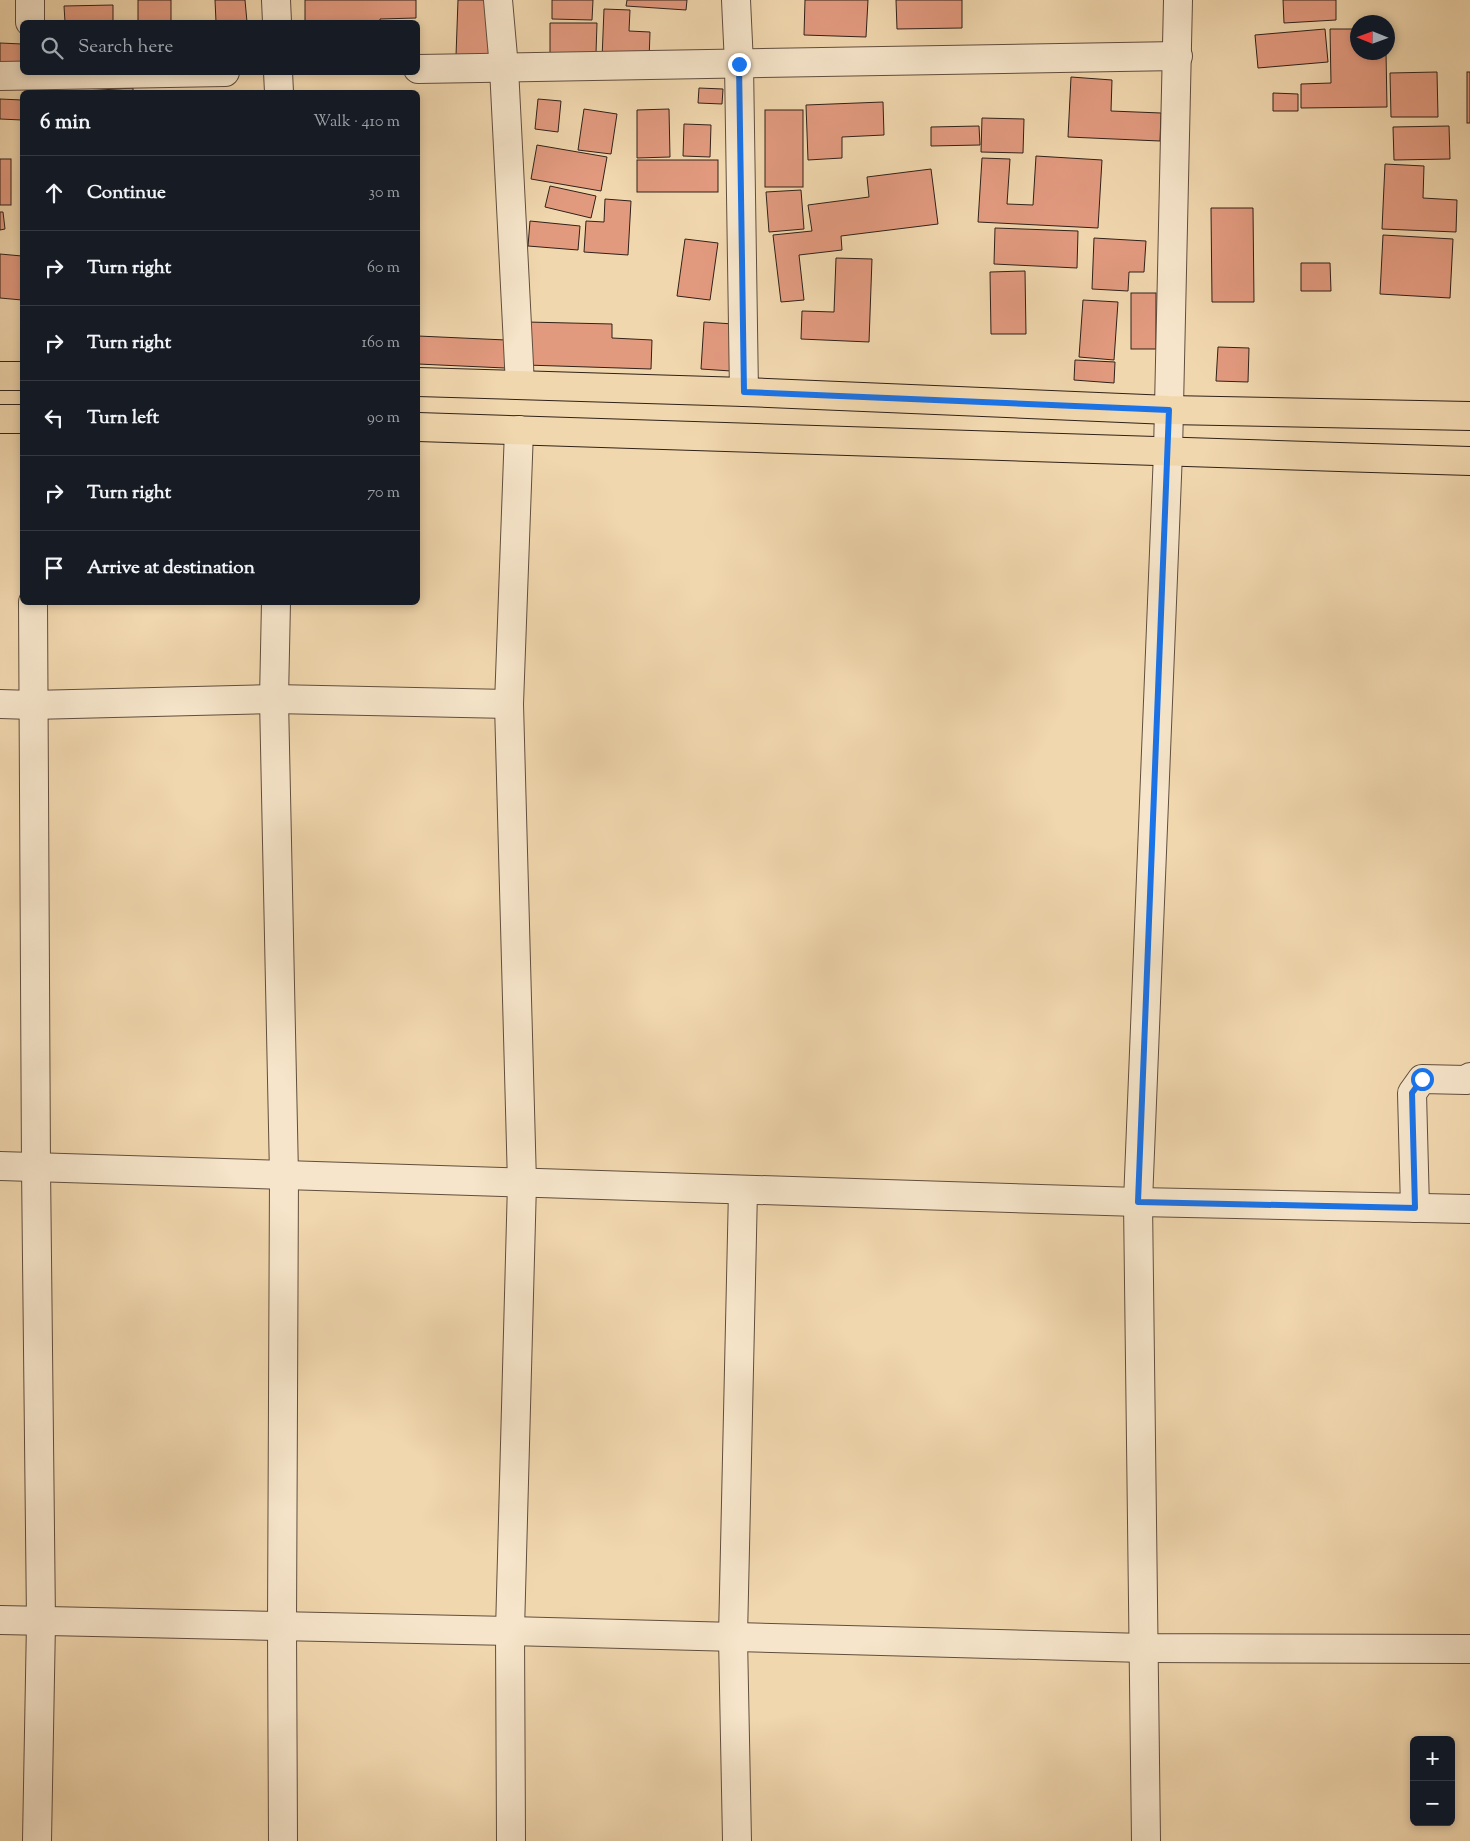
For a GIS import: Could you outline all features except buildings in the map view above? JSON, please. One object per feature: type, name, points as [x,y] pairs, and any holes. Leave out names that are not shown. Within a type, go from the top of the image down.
[{"type":"main road","points":[[0,376],[20,376]]},
{"type":"main road","points":[[420,382],[744,392],[1169,410],[1470,416]]},
{"type":"main road","points":[[0,419],[20,419]]},
{"type":"main road","points":[[420,427],[736,435],[1168,452],[1470,461]]},
{"type":"street","points":[[30,0],[30,20]]},
{"type":"street","points":[[276,0],[276,20]]},
{"type":"street","points":[[498,0],[504,68],[520,385]]},
{"type":"street","points":[[736,0],[739,64],[744,392]]},
{"type":"street","points":[[1146,1841],[1138,1202],[1168,452],[1178,0]]},
{"type":"street","points":[[420,69],[1178,56]]},
{"type":"street","points":[[0,76],[29,80],[152,75]]},
{"type":"street","points":[[278,75],[279,90]]},
{"type":"street","points":[[511,1841],[510,1631],[522,1182],[509,704],[519,430]]},
{"type":"street","points":[[33,605],[32,705],[41,1622],[36,1841]]},
{"type":"street","points":[[276,605],[274,699],[284,1175],[283,1841]]},
{"type":"street","points":[[0,704],[32,705],[274,699],[509,704]]},
{"type":"street","points":[[1415,1208],[1412,1093],[1422,1079],[1466,1080],[1470,1077]]},
{"type":"street","points":[[0,1166],[1138,1202],[1470,1209]]},
{"type":"street","points":[[737,1841],[733,1637],[743,1190]]},
{"type":"street","points":[[0,1620],[1144,1648],[1470,1649]]},
{"type":"route","points":[[739,64],[744,392],[1169,410],[1138,1202],[1415,1208],[1412,1093],[1422,1079]]}]
